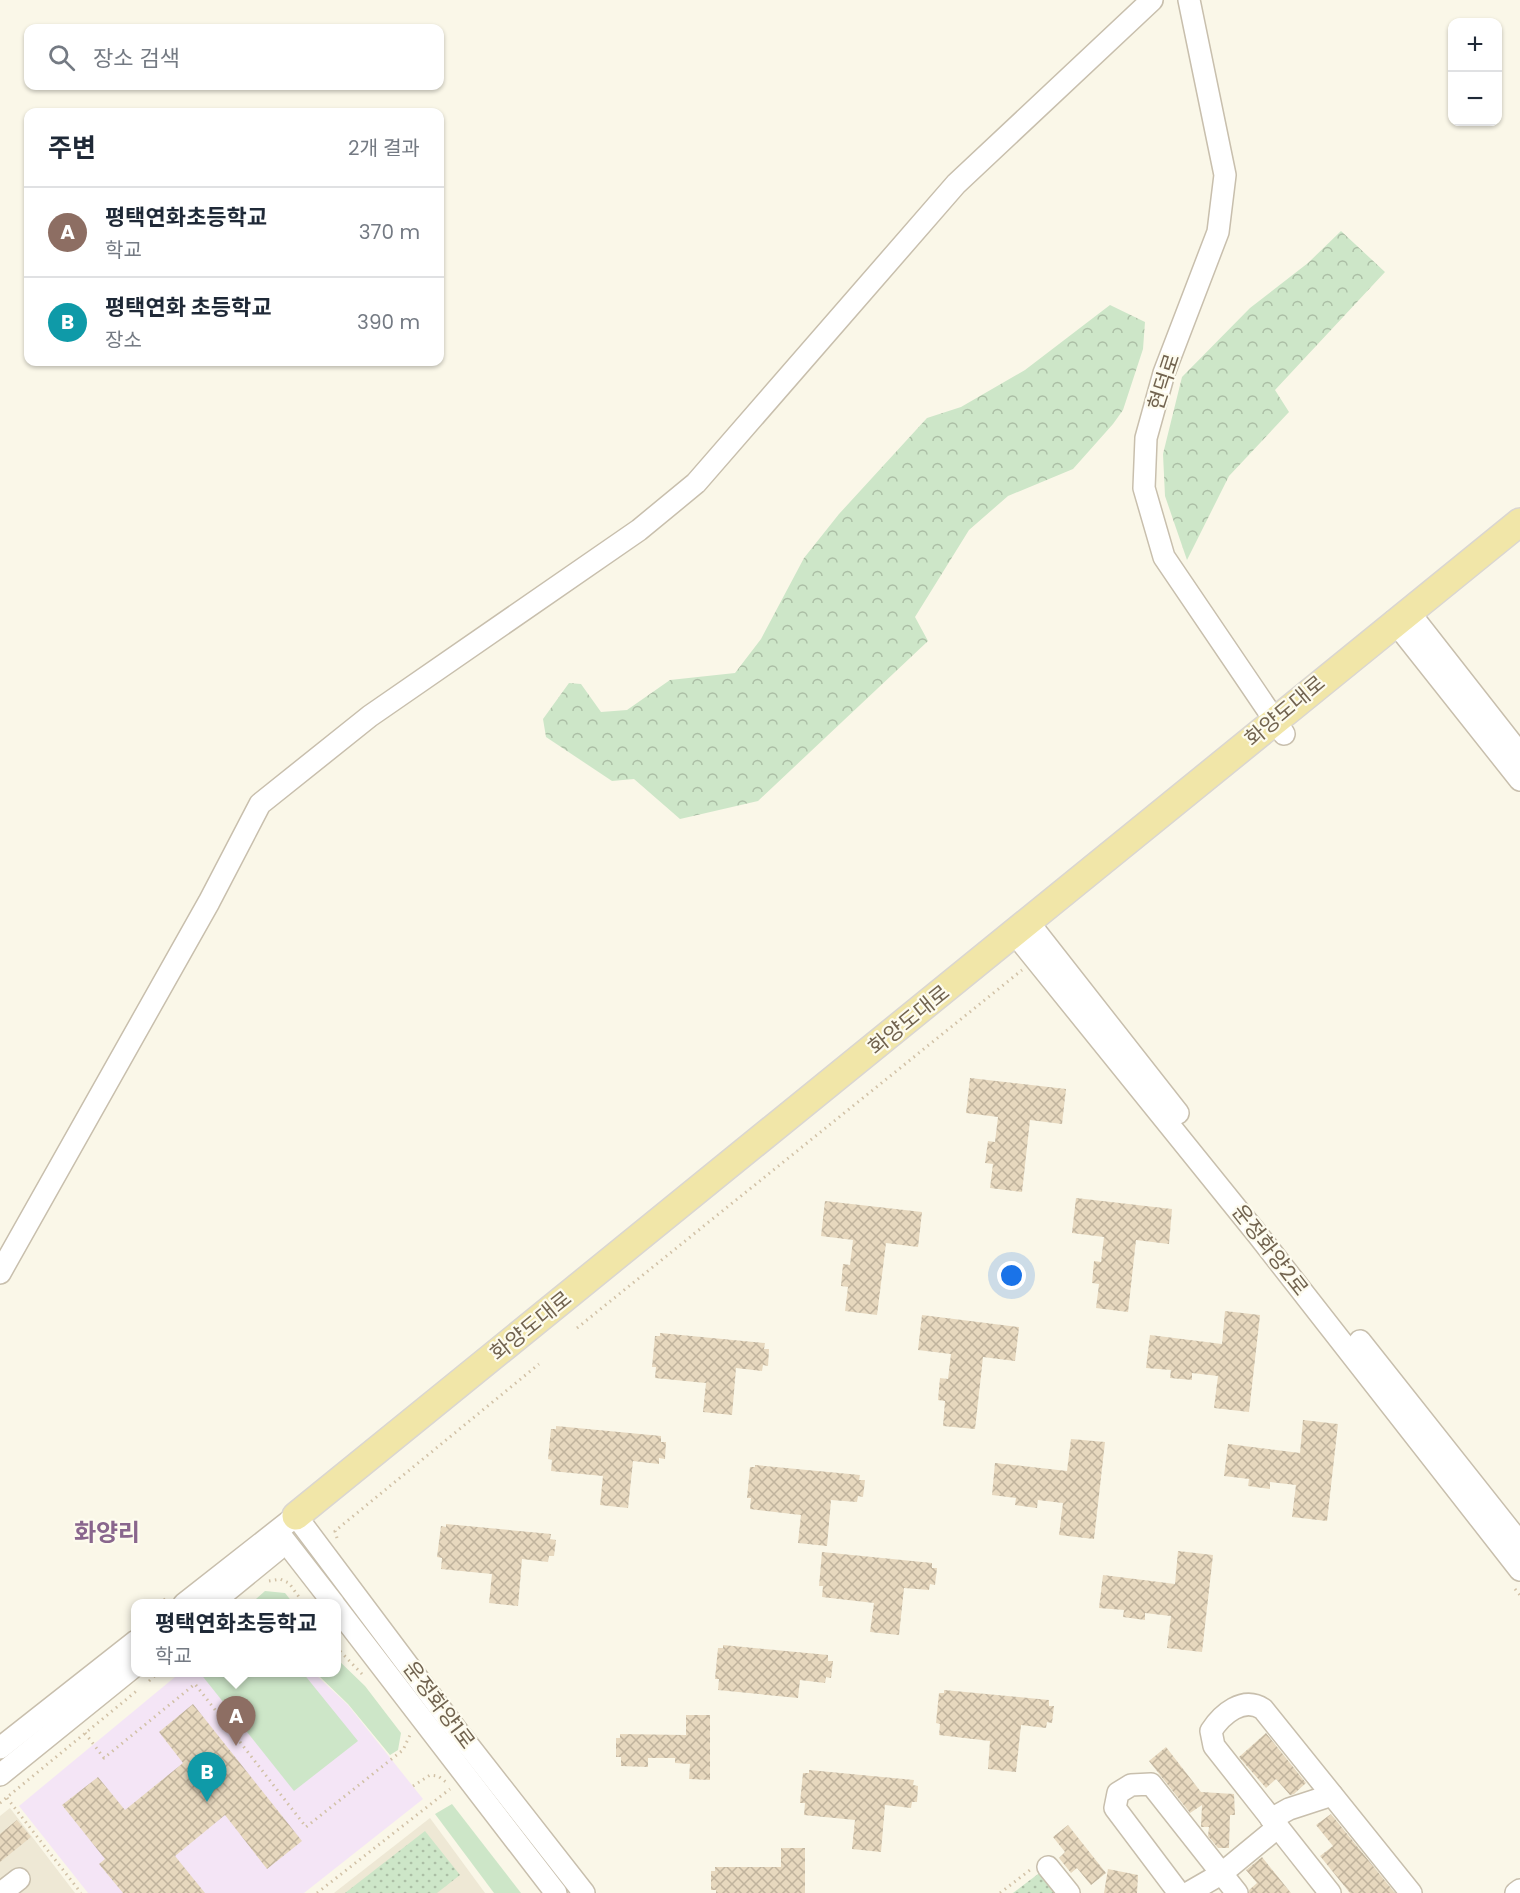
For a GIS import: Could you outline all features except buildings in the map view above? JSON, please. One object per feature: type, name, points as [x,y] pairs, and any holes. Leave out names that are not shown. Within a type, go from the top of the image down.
[{"type":"main road","name":"화양도대로","points":[[292,1529],[1027,942],[1406,623],[1520,522]]},
{"type":"main road","name":"화양도대로","points":[[1406,623],[1520,541]]},
{"type":"street","points":[[0,1274],[209,902],[260,804],[370,716],[639,530],[696,483],[956,184],[1152,0]]},
{"type":"street","name":"현덕로","points":[[1190,0],[1224,175],[1218,232],[1164,374],[1146,438],[1144,488],[1164,557],[1280,727]]},
{"type":"street","points":[[1406,623],[1520,754]]},
{"type":"street","points":[[1406,623],[1520,780]]},
{"type":"street","name":"운정화양2로","points":[[1027,942],[1520,1543]]},
{"type":"street","name":"운정화양2로","points":[[1027,942],[1520,1570]]},
{"type":"street","points":[[191,1599],[292,1529]]},
{"type":"street","points":[[216,1599],[292,1529]]},
{"type":"street","points":[[292,1529],[331,1599]]},
{"type":"street","name":"운정화양1로","points":[[292,1529],[458,1732],[584,1893]]},
{"type":"street","points":[[341,1614],[556,1893]]},
{"type":"street","points":[[0,1748],[131,1644]]},
{"type":"street","points":[[0,1775],[131,1668]]},
{"type":"street","points":[[1330,1893],[1212,1739],[1211,1731],[1216,1723],[1238,1705],[1255,1704],[1263,1709],[1410,1893]]},
{"type":"street","points":[[1179,1893],[1115,1808],[1118,1793],[1131,1785],[1151,1784],[1237,1893]]},
{"type":"street","points":[[1188,1893],[1221,1874],[1289,1809],[1332,1795]]},
{"type":"street","points":[[1048,1867],[1069,1893]]},
{"type":"street","points":[[1,1893],[19,1879]]},
{"type":"street","points":[[1516,1893],[1520,1890]]},
{"type":"path","points":[[577,1328],[1027,942]]},
{"type":"path","points":[[335,1531],[539,1364]]},
{"type":"path","points":[[270,1581],[279,1578],[289,1583],[300,1599]]},
{"type":"path","points":[[0,1803],[153,1677]]},
{"type":"path","points":[[85,1733],[104,1758],[195,1684],[306,1827],[403,1750],[409,1743],[409,1731]]},
{"type":"path","points":[[317,1893],[450,1789],[438,1776],[430,1775],[413,1786]]},
{"type":"path","points":[[7,1798],[81,1893]]},
{"type":"path","points":[[1000,1893],[1040,1863],[1048,1867]]},
{"type":"shaded area","points":[[175,1677],[318,1677],[348,1705],[423,1799],[304,1893],[88,1893],[19,1806]]},
{"type":"shaded area","points":[[10,1808],[75,1893],[0,1893],[0,1816]]},
{"type":"shaded area","points":[[430,1818],[485,1893],[334,1893]]},
{"type":"green space","points":[[1341,231],[1385,272],[1275,390],[1289,412],[1229,476],[1187,560],[1165,496],[1163,454],[1182,377],[1250,308],[1308,263]]},
{"type":"green space","points":[[1110,305],[1145,322],[1143,349],[1123,410],[1073,469],[1008,496],[969,530],[915,617],[928,641],[758,801],[680,819],[634,779],[612,781],[546,737],[543,719],[569,683],[581,684],[601,712],[627,710],[670,680],[735,673],[761,639],[804,558],[839,514],[927,418],[961,407],[1025,370]]},
{"type":"green space","points":[[265,1591],[285,1593],[290,1599],[256,1599]]},
{"type":"green space","points":[[341,1663],[365,1686],[401,1733],[398,1750],[390,1755],[348,1704],[320,1677],[341,1677]]},
{"type":"green space","points":[[203,1677],[306,1677],[358,1741],[294,1791]]},
{"type":"green space","points":[[452,1804],[521,1893],[494,1893],[435,1814]]},
{"type":"green space","points":[[425,1831],[460,1875],[437,1893],[345,1893]]},
{"type":"green space","points":[[1042,1871],[1058,1893],[1013,1893]]},
{"type":"place","name":"평택연화초등학교","points":[[236,1746]]},
{"type":"place","name":"평택연화 초등학교","points":[[207,1802]]},
{"type":"district","name":"화양리","points":[[107,1533]]}]
